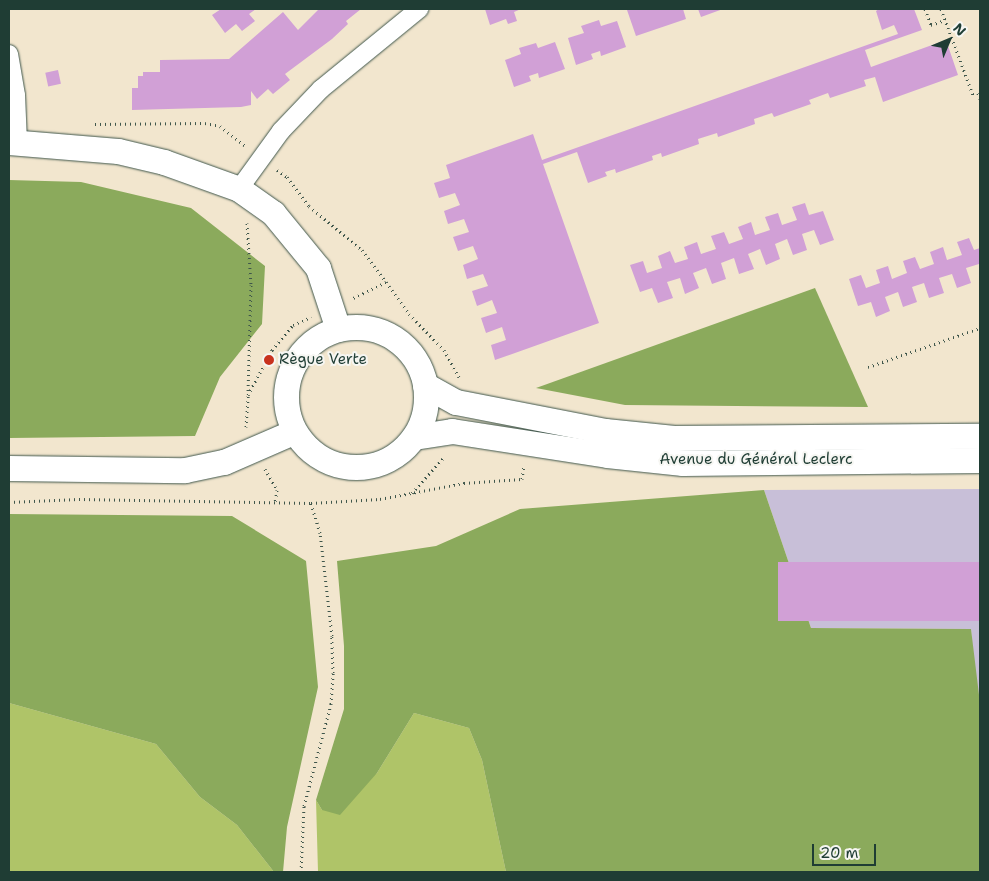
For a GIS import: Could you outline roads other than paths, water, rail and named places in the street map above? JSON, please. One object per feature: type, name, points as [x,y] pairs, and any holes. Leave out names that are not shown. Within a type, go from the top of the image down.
[{"type":"main road","points":[[13,142],[118,151],[164,162],[239,189],[273,212],[318,268],[335,318]]},
{"type":"main road","points":[[335,318],[376,330],[394,338],[409,351],[419,367],[425,385],[422,421],[414,437],[390,458],[376,465],[352,468],[329,463],[309,450],[294,432],[286,404],[290,369],[302,351],[335,318]]},
{"type":"main road","name":"Avenue du Général Leclerc","points":[[425,385],[456,402],[605,432],[674,438],[980,436]]},
{"type":"main road","name":"Avenue du Général Leclerc","points":[[414,437],[452,431],[607,456],[683,463],[980,460]]},
{"type":"main road","points":[[9,468],[185,470],[224,462],[294,432]]},
{"type":"street","points":[[239,189],[280,131],[321,90],[420,9]]},
{"type":"street","points":[[9,54],[16,95],[13,142]]},
{"type":"place","name":"Règue Verte","points":[[269,360]]}]
